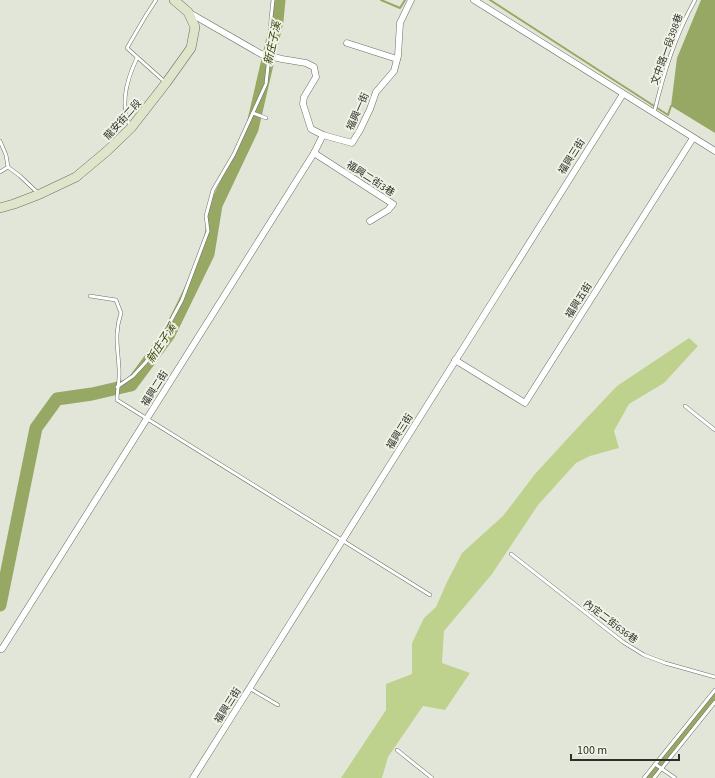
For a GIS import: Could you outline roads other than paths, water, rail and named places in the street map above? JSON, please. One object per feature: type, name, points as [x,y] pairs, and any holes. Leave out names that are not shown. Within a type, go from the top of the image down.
[{"type":"street","points":[[174,0],[188,12],[261,54],[271,57]]},
{"type":"street","name":"福興一街","points":[[271,57],[306,63],[314,68],[316,76],[304,97],[303,104],[311,129],[323,135],[352,143],[367,116],[376,92],[394,71],[397,59],[400,23],[411,0]]},
{"type":"street","points":[[474,0],[715,151]]},
{"type":"street","name":"龍安街二段","points":[[0,208],[40,194],[76,177],[107,151],[131,128],[166,84],[191,48],[195,27],[188,12]]},
{"type":"street","points":[[347,43],[397,59]]},
{"type":"street","name":"福興三街","points":[[193,778],[622,94]]},
{"type":"street","name":"福興二街","points":[[0,649],[2,649],[314,153],[323,135]]},
{"type":"street","name":"福興五街","points":[[454,360],[525,403],[693,138]]},
{"type":"street","name":"福興二街3巷","points":[[314,153],[393,204],[388,210],[370,221]]},
{"type":"lane","points":[[156,0],[128,48],[166,84]]},
{"type":"lane","points":[[118,387],[133,376],[146,362],[182,300],[208,231],[206,216],[213,190],[234,154],[266,84],[271,57],[273,0]]},
{"type":"lane","name":"文中路一段398巷","points":[[654,112],[664,72],[682,23],[695,0]]},
{"type":"lane","points":[[131,128],[126,119],[124,97],[131,72],[137,58]]},
{"type":"lane","points":[[252,113],[266,118]]},
{"type":"lane","points":[[0,141],[6,155],[8,167],[40,194]]},
{"type":"lane","points":[[0,172],[8,167]]},
{"type":"lane","points":[[90,296],[116,300],[121,313],[117,325],[119,370],[117,400],[430,595]]},
{"type":"lane","points":[[685,406],[715,430]]},
{"type":"lane","name":"內定二街636巷","points":[[511,554],[623,642],[644,655],[665,663],[715,677]]},
{"type":"lane","points":[[249,688],[278,705]]},
{"type":"lane","points":[[644,778],[715,690]]},
{"type":"lane","points":[[654,778],[715,702]]},
{"type":"lane","points":[[397,750],[432,778]]},
{"type":"lane","points":[[656,764],[675,778]]},
{"type":"waterway","name":"新庄子溪","points":[[0,605],[36,428],[57,399],[92,394],[131,385],[169,334],[208,254],[216,205],[252,129],[277,21],[279,0]]},
{"type":"waterway","points":[[381,0],[400,8],[405,0]]},
{"type":"waterway","points":[[490,0],[668,115],[671,106]]},
{"type":"waterway","points":[[648,778],[715,695]]}]
